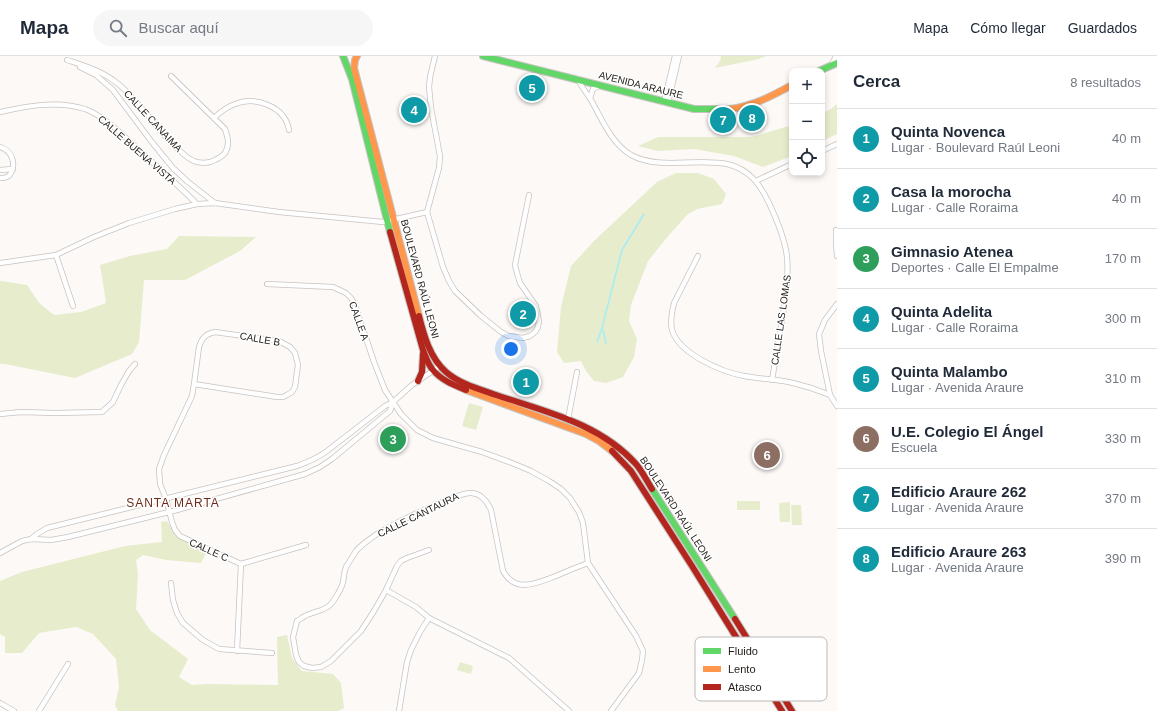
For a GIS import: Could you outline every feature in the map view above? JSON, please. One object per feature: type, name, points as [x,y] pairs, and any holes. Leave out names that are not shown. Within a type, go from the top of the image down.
[{"type":"street","points":[[61,56],[96,75],[113,90],[173,168],[215,203]]},
{"type":"street","name":"BOULEVARD RAÚL LEONI","points":[[343,56],[352,78],[423,350],[428,363],[444,380],[468,391],[586,434],[599,441],[623,462],[631,471],[736,637]]},
{"type":"street","name":"BOULEVARD RAÚL LEONI","points":[[357,56],[354,68],[390,220],[428,347],[440,366],[469,386],[568,419],[596,432],[607,438],[628,455],[637,465],[747,637]]},
{"type":"street","points":[[434,56],[429,87],[431,108],[440,156],[427,212],[443,267],[449,281],[456,291],[480,315],[501,332],[509,336],[523,338],[530,336],[535,332],[539,321],[536,306],[520,282],[515,265],[529,195]]},
{"type":"street","name":"AVENIDA ARAURE","points":[[483,56],[666,102],[700,109],[736,107],[758,102],[789,87]]},
{"type":"street","points":[[666,102],[675,56]]},
{"type":"street","points":[[666,102],[679,56]]},
{"type":"street","points":[[834,64],[836,56]]},
{"type":"street","name":"CALLE CANAIMA","points":[[67,60],[97,70],[118,83],[183,154],[194,161],[211,162],[219,159],[224,154],[229,144],[225,129],[171,76]]},
{"type":"street","name":"CALLE LAS LOMAS","points":[[578,80],[580,86],[590,98],[613,137],[630,154],[646,161],[710,162],[738,167],[756,181],[762,189],[782,233],[787,256],[788,279],[772,380]]},
{"type":"street","points":[[590,98],[593,89],[600,85]]},
{"type":"street","points":[[214,118],[222,110],[233,104],[254,101],[275,108],[288,123],[289,130]]},
{"type":"street","name":"CALLE BUENA VISTA","points":[[0,112],[53,104],[90,111],[98,115],[123,135],[197,204]]},
{"type":"street","points":[[825,150],[837,144]]},
{"type":"street","points":[[0,147],[5,149],[12,156],[13,169],[9,176],[0,178]]},
{"type":"street","points":[[756,181],[789,165]]},
{"type":"street","points":[[0,170],[13,169]]},
{"type":"street","points":[[0,263],[56,255],[94,237],[129,223],[197,204],[215,203],[279,212],[383,222],[427,212]]},
{"type":"street","points":[[836,230],[837,256]]},
{"type":"street","points":[[56,255],[73,306]]},
{"type":"street","points":[[698,256],[674,303],[672,311],[672,330],[677,340],[705,362],[723,370],[744,376],[810,387],[830,396]]},
{"type":"street","name":"CALLE A","points":[[267,284],[333,287],[346,293],[355,305],[384,390],[401,414],[424,435],[482,452],[512,463],[531,471],[561,489],[570,498],[579,512],[585,533],[588,562]]},
{"type":"street","points":[[837,304],[824,320],[819,334],[830,396],[837,406]]},
{"type":"street","name":"CALLE B","points":[[166,499],[160,484],[160,463],[192,396],[199,347],[203,338],[210,333],[221,332],[279,341],[290,347],[297,358],[298,365],[295,388],[292,392],[283,397],[194,384]]},
{"type":"street","points":[[418,381],[423,366],[423,350]]},
{"type":"street","points":[[0,414],[21,412],[102,412],[113,402],[129,371],[135,364]]},
{"type":"street","points":[[31,539],[47,528],[297,466],[320,457],[385,406],[393,402],[412,385],[440,366]]},
{"type":"street","points":[[568,419],[577,372]]},
{"type":"street","points":[[0,553],[22,541],[31,539],[51,540],[68,537],[169,512],[297,476],[320,467],[332,458],[390,411],[393,402]]},
{"type":"street","name":"CALLE CANTAURA","points":[[386,590],[361,631],[331,661],[321,667],[312,668],[304,666],[299,662],[296,655],[293,637],[297,621],[329,606],[340,590],[346,567],[364,543],[385,530],[440,502],[462,494],[471,492],[486,500],[491,510],[503,571],[507,578],[512,582],[531,585],[588,562]]},
{"type":"street","name":"CALLE C","points":[[166,499],[175,530],[180,536],[241,564],[306,545]]},
{"type":"street","points":[[429,550],[401,561],[397,566],[386,590],[416,607],[429,618],[509,658],[569,711]]},
{"type":"street","points":[[588,562],[636,636],[643,651],[639,673],[612,711]]},
{"type":"street","name":"CALLE C","points":[[237,651],[241,564]]},
{"type":"street","points":[[171,583],[173,600],[177,613],[183,623],[203,640],[219,648],[237,651],[272,653]]},
{"type":"street","points":[[399,711],[407,662],[420,632],[429,618]]},
{"type":"street","points":[[39,711],[68,664]]},
{"type":"street","name":"BOULEVARD RAÚL LEONI","points":[[776,701],[782,711]]},
{"type":"street","name":"BOULEVARD RAÚL LEONI","points":[[786,701],[792,711]]},
{"type":"street","points":[[0,703],[14,711]]},
{"type":"green space","points":[[721,56],[766,56],[759,59],[715,68],[720,61]]},
{"type":"green space","points":[[837,104],[837,134],[825,140],[825,112]]},
{"type":"green space","points":[[789,126],[789,157],[763,167],[734,156],[694,149],[657,151],[638,146],[658,137],[752,137]]},
{"type":"green space","points":[[676,173],[698,173],[714,179],[726,194],[722,204],[697,209],[688,214],[648,261],[631,305],[629,321],[637,339],[634,357],[623,377],[606,383],[594,381],[586,371],[581,361],[564,363],[557,352],[561,307],[571,266],[594,241],[657,182]]},
{"type":"green space","points":[[179,236],[256,237],[240,251],[185,280],[144,280],[139,342],[132,354],[75,378],[0,364],[0,281],[27,285],[39,303],[54,315],[81,312],[106,303],[100,265],[130,256],[167,249]]},
{"type":"green space","points":[[469,403],[483,407],[476,430],[462,426]]},
{"type":"green space","points":[[737,501],[760,501],[760,510],[737,510]]},
{"type":"green space","points":[[790,502],[790,522],[780,522],[779,503]]},
{"type":"green space","points":[[791,505],[801,505],[802,525],[792,525]]},
{"type":"green space","points":[[167,521],[176,536],[206,553],[201,563],[166,560],[143,555],[136,560],[138,574],[136,609],[150,630],[188,659],[179,677],[192,685],[278,685],[277,637],[287,635],[292,658],[302,671],[333,674],[341,683],[344,708],[338,711],[118,711],[115,705],[119,687],[116,659],[93,634],[76,627],[39,633],[22,653],[5,653],[5,637],[0,634],[0,581],[22,572],[125,546],[162,542],[161,522]]},
{"type":"green space","points":[[460,662],[473,666],[471,674],[457,670]]},
{"type":"waterway","points":[[597,342],[622,250],[644,214]]},
{"type":"waterway","points":[[603,330],[606,344]]},
{"type":"traffic: fast","points":[[343,56],[352,79],[390,232]]},
{"type":"traffic: fast","points":[[483,56],[694,109],[730,109]]},
{"type":"traffic: fast","points":[[825,68],[837,63]]},
{"type":"traffic: fast","points":[[652,489],[735,619]]},
{"type":"traffic: slow","points":[[357,56],[354,68],[419,316]]},
{"type":"traffic: slow","points":[[730,109],[738,108],[770,97],[789,87]]},
{"type":"traffic: slow","points":[[466,390],[586,434],[599,441],[612,451]]},
{"type":"traffic: jam","points":[[390,232],[428,363],[440,377],[466,390]]},
{"type":"traffic: jam","points":[[419,316],[432,353],[440,366],[451,376],[476,388],[571,420],[606,438],[636,464],[652,489]]},
{"type":"traffic: jam","points":[[418,381],[422,372],[423,354]]},
{"type":"traffic: jam","points":[[612,451],[631,471],[736,637]]},
{"type":"traffic: jam","points":[[735,619],[746,637]]},
{"type":"traffic: jam","points":[[776,701],[782,711]]},
{"type":"traffic: jam","points":[[786,701],[792,711]]},
{"type":"place","name":"Quinta Malambo","points":[[532,88]]},
{"type":"place","name":"Quinta Adelita","points":[[414,110]]},
{"type":"place","name":"Edificio Araure 263","points":[[752,118]]},
{"type":"place","name":"Edificio Araure 262","points":[[723,120]]},
{"type":"place","name":"Casa la morocha","points":[[523,314]]},
{"type":"place","name":"Quinta Novenca","points":[[526,382]]},
{"type":"place","name":"Gimnasio Atenea","points":[[393,439]]},
{"type":"place","name":"U.E. Colegio El Ángel","points":[[767,455]]},
{"type":"district","name":"SANTA MARTA","points":[[173,503]]}]
